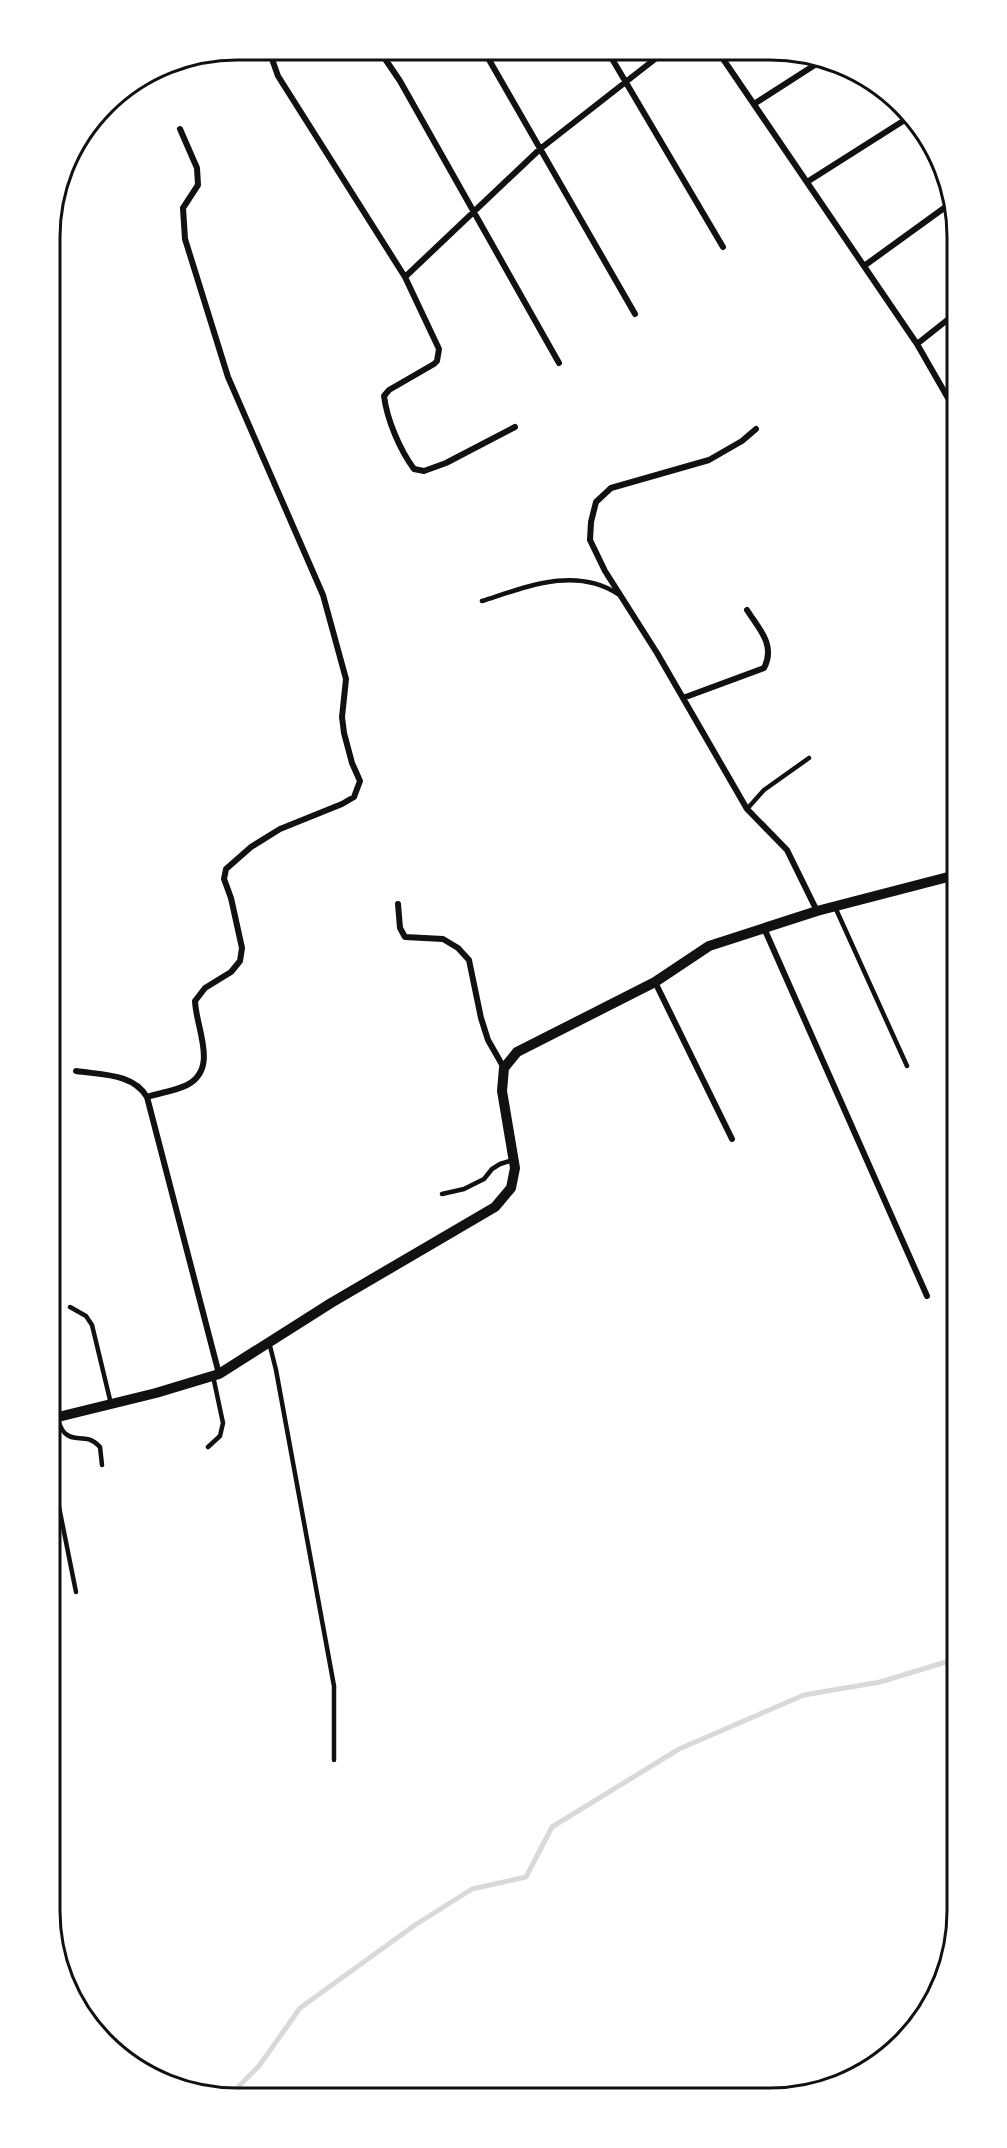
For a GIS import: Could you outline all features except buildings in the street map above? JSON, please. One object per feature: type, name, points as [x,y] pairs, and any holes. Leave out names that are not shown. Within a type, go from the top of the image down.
[{"type":"street","points":[[272,60],[278,76],[405,277],[439,349],[437,361],[434,364],[389,390],[384,396],[394,430],[407,460],[414,469],[424,471],[446,463],[515,427]]},
{"type":"street","points":[[386,60],[400,81],[559,363]]},
{"type":"street","points":[[489,60],[635,314]]},
{"type":"street","points":[[613,60],[723,247]]},
{"type":"street","points":[[405,277],[540,149],[654,60]]},
{"type":"street","points":[[724,60],[917,344],[947,396]]},
{"type":"street","points":[[754,104],[814,66]]},
{"type":"street","points":[[807,182],[904,121]]},
{"type":"street","points":[[147,1097],[186,1086],[199,1077],[205,1062],[195,1015],[195,1001],[205,988],[231,972],[240,961],[242,948],[231,898],[224,879],[226,869],[251,847],[280,830],[342,804],[354,796],[360,781],[352,764],[344,733],[342,717],[346,678],[323,595],[228,377],[185,239],[183,208],[198,185],[197,168],[180,129]]},
{"type":"street","points":[[864,266],[944,208]]},
{"type":"street","points":[[917,344],[947,320]]},
{"type":"street","points":[[756,429],[742,441],[709,460],[611,488],[596,502],[591,522],[590,540],[605,571],[623,597],[747,809],[787,850],[817,911]]},
{"type":"street","points":[[683,698],[764,668],[769,658],[769,649],[747,610]]},
{"type":"street","points":[[60,1416],[156,1393],[216,1375],[331,1303],[495,1207],[511,1188],[515,1168],[502,1091],[504,1068],[517,1052],[655,982],[708,946],[835,906],[947,881]]},
{"type":"street","points":[[398,904],[399,928],[405,937],[443,939],[458,948],[469,960],[488,1040],[504,1068]]},
{"type":"street","points":[[765,928],[927,1296]]},
{"type":"street","points":[[655,982],[732,1139]]},
{"type":"street","points":[[76,1071],[127,1080],[135,1083],[147,1097],[216,1375]]},
{"type":"lane","points":[[482,601],[541,583],[569,579],[607,587],[623,597]]},
{"type":"lane","points":[[747,809],[764,790],[809,758]]},
{"type":"lane","points":[[835,906],[907,1065]]},
{"type":"lane","points":[[441,1194],[464,1189],[484,1179],[492,1169],[500,1164],[514,1160]]},
{"type":"lane","points":[[70,1307],[86,1316],[92,1325],[111,1404]]},
{"type":"lane","points":[[269,1342],[334,1686],[334,1760]]},
{"type":"lane","points":[[208,1447],[220,1436],[223,1423],[216,1375]]},
{"type":"lane","points":[[60,1425],[68,1436],[92,1438],[100,1447],[102,1466]]},
{"type":"lane","points":[[60,1512],[76,1592]]},
{"type":"waterway","points":[[237,2088],[259,2066],[300,2008],[415,1925],[472,1889],[526,1877],[552,1827],[679,1749],[804,1695],[880,1682],[947,1662]]}]
